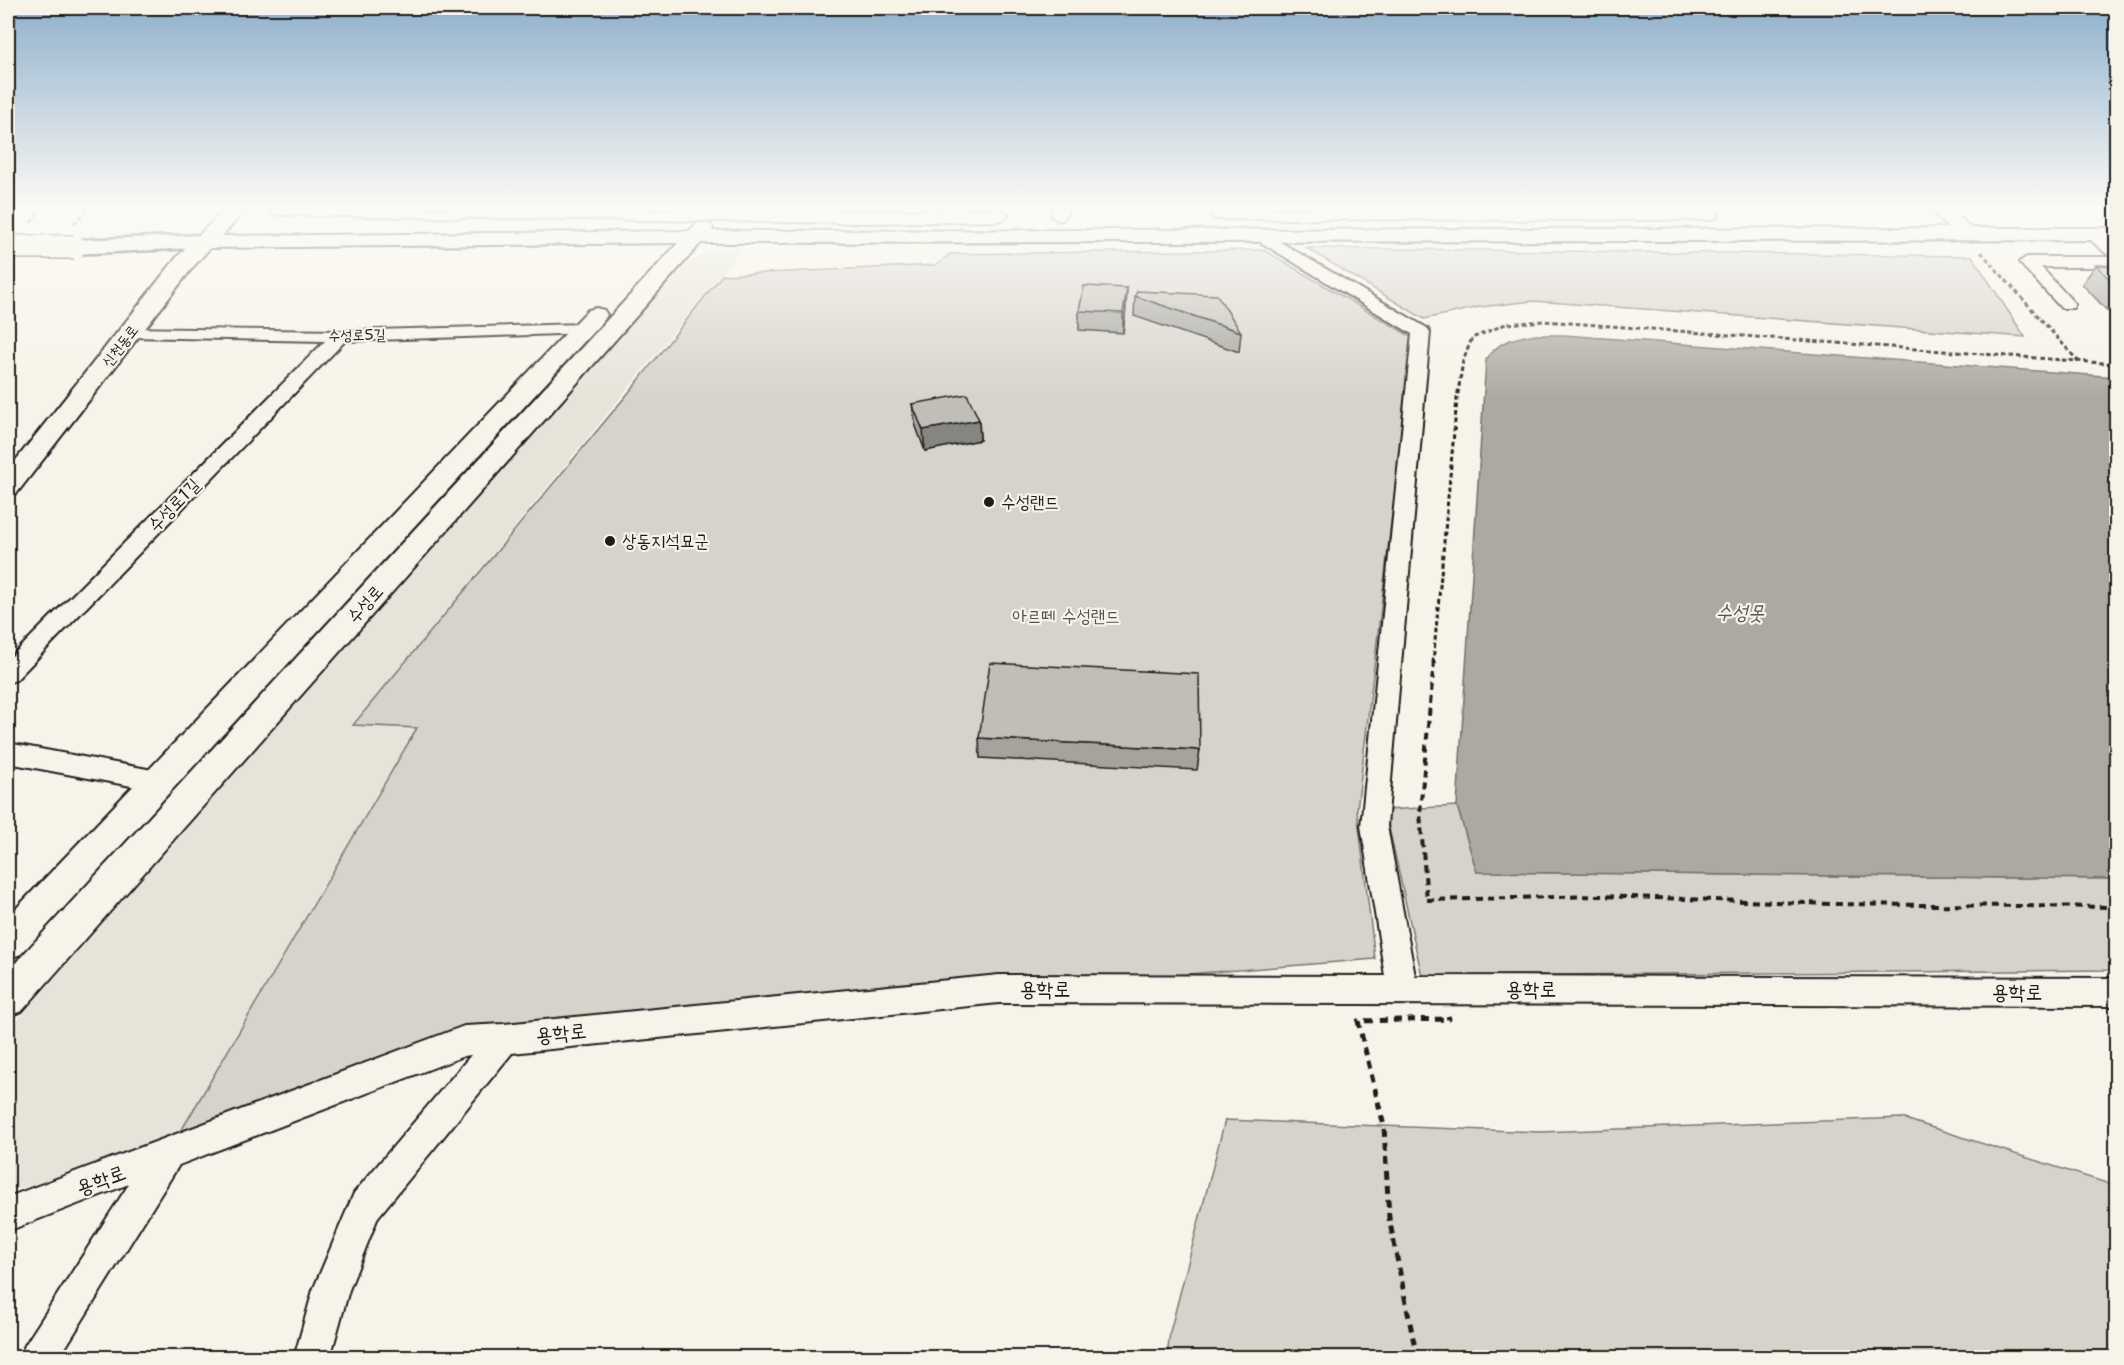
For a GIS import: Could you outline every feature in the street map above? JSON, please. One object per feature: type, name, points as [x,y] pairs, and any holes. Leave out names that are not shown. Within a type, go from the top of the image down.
[{"type":"main road","name":"신천동로","points":[[8,459],[79,372],[125,310],[163,273]]},
{"type":"main road","name":"신천동로","points":[[8,487],[177,273]]},
{"type":"main road","name":"수성로","points":[[8,942],[583,329],[642,273]]},
{"type":"main road","name":"수성로","points":[[8,998],[650,273]]},
{"type":"street","points":[[1322,273],[1421,332],[1374,826],[1402,989]]},
{"type":"street","points":[[2037,273],[2067,304]]},
{"type":"street","name":"수성로5길","points":[[131,332],[340,336],[583,329]]},
{"type":"street","name":"수성로1길","points":[[8,674],[340,336]]},
{"type":"street","points":[[8,753],[158,781]]},
{"type":"street","name":"용학로","points":[[8,1214],[464,1041],[504,1039],[999,989],[2116,992]]},
{"type":"street","points":[[312,1358],[331,1290],[366,1205],[504,1039]]},
{"type":"street","points":[[38,1358],[167,1155]]},
{"type":"path","points":[[1999,273],[2078,362]]},
{"type":"path","points":[[2116,364],[1544,321],[1506,324],[1472,339],[1462,361],[1457,399],[1420,813],[1427,900],[1599,896],[1833,904],[2116,907]]},
{"type":"path","points":[[1417,1358],[1389,1218],[1384,1125],[1358,1021],[1449,1019],[1441,989]]},
{"type":"shaded area","points":[[677,273],[722,273],[354,724],[417,728],[167,1155],[8,1191],[8,1031]]},
{"type":"green space","name":"아르떼 수성랜드","points":[[771,273],[1302,273],[1413,338],[1357,810],[1375,959],[999,989],[516,1037],[167,1155],[417,728],[353,725],[635,385],[722,275]]},
{"type":"green space","points":[[1347,273],[1983,273],[2025,337],[1534,301],[1480,307],[1424,319]]},
{"type":"green space","points":[[1457,806],[1477,872],[2116,879],[2116,970],[1422,976],[1385,810]]},
{"type":"green space","points":[[1902,1118],[2116,1186],[2116,1357],[1167,1357],[1170,1332],[1225,1120],[1541,1132]]},
{"type":"water","name":"수성못","points":[[1531,335],[1564,335],[2116,377],[2116,879],[1477,872],[1457,806],[1486,360],[1505,342]]},
{"type":"building","points":[[2103,273],[2116,273],[2116,286]]},
{"type":"building","points":[[1084,286],[1127,288],[1123,313],[1079,311]]},
{"type":"building","points":[[1137,291],[1217,295],[1241,332],[1135,296]]},
{"type":"building","points":[[967,394],[979,420],[923,430],[912,404]]},
{"type":"building","points":[[990,663],[1199,674],[1200,750],[979,738]]},
{"type":"place","name":"수성랜드","points":[[989,502]]},
{"type":"place","name":"상동지석묘군","points":[[610,541]]}]
